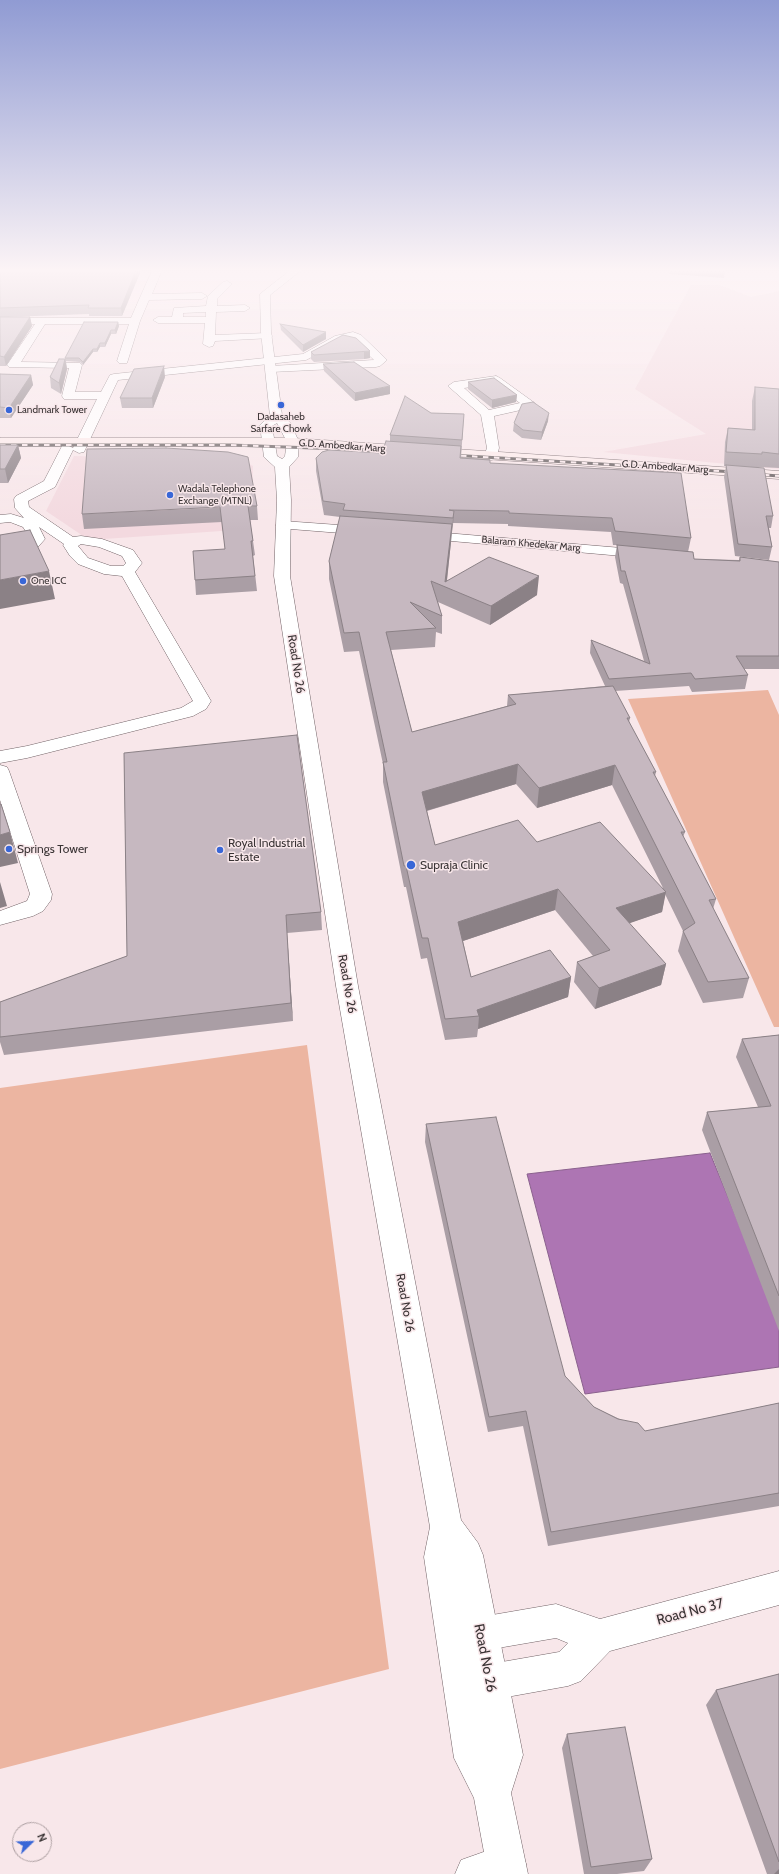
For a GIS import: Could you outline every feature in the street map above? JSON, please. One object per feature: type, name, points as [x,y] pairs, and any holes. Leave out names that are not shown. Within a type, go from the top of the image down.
[{"type":"main road","name":"G.D. Ambedkar Marg","points":[[0,442],[76,447]]},
{"type":"main road","name":"G.D. Ambedkar Marg","points":[[0,449],[76,447],[281,451],[497,459],[732,476],[779,483]]},
{"type":"main road","name":"G.D. Ambedkar Marg","points":[[732,476],[779,475]]},
{"type":"street","points":[[19,355],[13,365],[76,365],[68,396],[105,396]]},
{"type":"street","points":[[123,361],[125,355]]},
{"type":"street","points":[[270,355],[276,417],[284,422],[281,451]]},
{"type":"street","points":[[298,363],[309,355]]},
{"type":"street","points":[[71,542],[72,549],[83,561],[109,571],[127,570],[132,567],[134,562],[128,553],[102,543],[81,540],[71,542],[28,514],[22,508],[21,499],[50,484],[76,447],[114,377],[271,363],[376,364],[381,360],[376,355]]},
{"type":"street","points":[[487,414],[530,404],[496,380],[454,386],[487,414],[493,448],[497,459]]},
{"type":"street","name":"Road No 26","points":[[276,417],[266,425],[281,451],[283,525],[282,576],[347,986],[446,1527],[441,1557],[467,1636],[476,1685],[473,1758],[492,1793],[496,1871]]},
{"type":"street","points":[[0,519],[11,518],[28,524],[36,533],[38,548],[0,555]]},
{"type":"street","points":[[283,525],[383,532]]},
{"type":"street","name":"Balaram Khedekar Marg","points":[[406,534],[522,542],[658,555]]},
{"type":"street","points":[[0,757],[26,752],[187,712],[200,705],[202,702],[200,697],[127,570]]},
{"type":"street","points":[[0,918],[25,911],[34,906],[40,900],[41,894],[2,781]]},
{"type":"street","name":"Road No 37","points":[[476,1685],[568,1668],[600,1636],[779,1588]]},
{"type":"street","points":[[467,1636],[556,1622],[600,1636]]},
{"type":"shaded area","points":[[653,355],[779,355],[779,469],[603,452],[706,434],[635,389]]},
{"type":"shaded area","name":"Wadala Telephone Exchange (MTNL)","points":[[74,456],[244,461],[253,466],[251,529],[89,540],[46,511]]},
{"type":"shaded area","points":[[768,690],[779,715],[779,1027],[774,1027],[628,699]]},
{"type":"shaded area","points":[[307,1045],[389,1669],[0,1769],[0,1088]]},
{"type":"shaded area","points":[[710,1153],[779,1322],[779,1367],[585,1394],[527,1174]]},
{"type":"building","points":[[66,355],[88,355],[83,362],[79,358],[65,358]]},
{"type":"building","points":[[59,359],[65,359],[59,383],[50,377]]},
{"type":"building","points":[[354,362],[390,386],[355,393],[323,364]]},
{"type":"building","points":[[164,366],[152,398],[120,398],[134,369]]},
{"type":"building","points":[[0,374],[31,375],[9,408],[0,407]]},
{"type":"building","points":[[494,378],[517,395],[492,400],[468,382]]},
{"type":"building","points":[[755,387],[779,389],[779,454],[762,452],[762,454],[726,452],[728,428],[755,430]]},
{"type":"building","points":[[405,396],[431,413],[464,414],[462,440],[390,435]]},
{"type":"building","points":[[533,402],[549,413],[542,432],[523,430],[514,423],[522,404]]},
{"type":"building","points":[[386,441],[461,446],[460,458],[490,460],[490,463],[681,473],[691,538],[615,531],[612,518],[509,513],[509,511],[449,510],[454,511],[453,518],[343,510],[345,504],[323,501],[316,458],[322,452],[329,450],[382,453]]},
{"type":"building","points":[[0,445],[18,445],[5,469],[0,469]]},
{"type":"building","name":"Wadala Telephone Exchange (MTNL)","points":[[166,448],[228,452],[248,457],[257,506],[248,506],[253,541],[251,541],[255,576],[195,580],[193,551],[225,549],[220,507],[82,514],[87,449]]},
{"type":"building","points":[[726,465],[764,468],[773,516],[766,516],[772,547],[738,544]]},
{"type":"building","points":[[340,516],[452,524],[445,582],[489,557],[539,576],[491,606],[431,581],[442,616],[410,602],[436,628],[386,632],[412,732],[516,704],[508,695],[613,686],[630,718],[627,718],[656,772],[653,772],[685,832],[681,832],[716,899],[709,900],[749,978],[708,982],[683,931],[695,923],[615,765],[539,788],[518,764],[422,792],[435,845],[518,820],[537,842],[600,822],[666,892],[616,908],[666,964],[599,988],[577,962],[610,950],[558,889],[458,922],[471,977],[550,950],[571,977],[477,1010],[479,1016],[445,1019],[428,938],[422,938],[406,866],[404,866],[383,762],[387,762],[359,632],[344,633],[329,561]]},
{"type":"building","points":[[30,530],[49,571],[0,580],[0,535]]},
{"type":"building","points":[[617,545],[693,552],[694,559],[740,561],[740,557],[779,562],[779,656],[736,656],[748,675],[695,679],[691,673],[609,679],[591,640],[650,664],[625,571],[621,571]]},
{"type":"building","points":[[297,735],[321,912],[286,915],[291,1003],[0,1037],[0,1002],[127,956],[124,753]]},
{"type":"building","points":[[0,804],[10,832],[0,835]]},
{"type":"building","points":[[779,1035],[779,1296],[707,1112],[771,1106],[742,1039]]},
{"type":"building","points":[[496,1117],[565,1376],[594,1407],[618,1419],[638,1423],[645,1431],[779,1403],[779,1493],[551,1532],[526,1411],[489,1417],[426,1124]]},
{"type":"building","points":[[779,1674],[779,1862],[716,1690]]},
{"type":"building","points":[[625,1727],[652,1859],[591,1867],[567,1734]]},
{"type":"railway","points":[[0,445],[231,445],[394,451]]},
{"type":"railway","points":[[450,455],[735,472]]},
{"type":"railway","points":[[753,474],[779,476]]},
{"type":"place","name":"Dadasaheb Sarfare Chowk","points":[[281,405]]},
{"type":"place","name":"Landmark Tower","points":[[9,410]]},
{"type":"place","name":"Wadala Telephone Exchange (MTNL)","points":[[170,495]]},
{"type":"place","name":"One ICC","points":[[23,581]]},
{"type":"place","name":"Springs Tower","points":[[9,849]]},
{"type":"place","name":"Royal Industrial Estate","points":[[220,850]]},
{"type":"place","name":"Supraja Clinic","points":[[411,865]]}]
